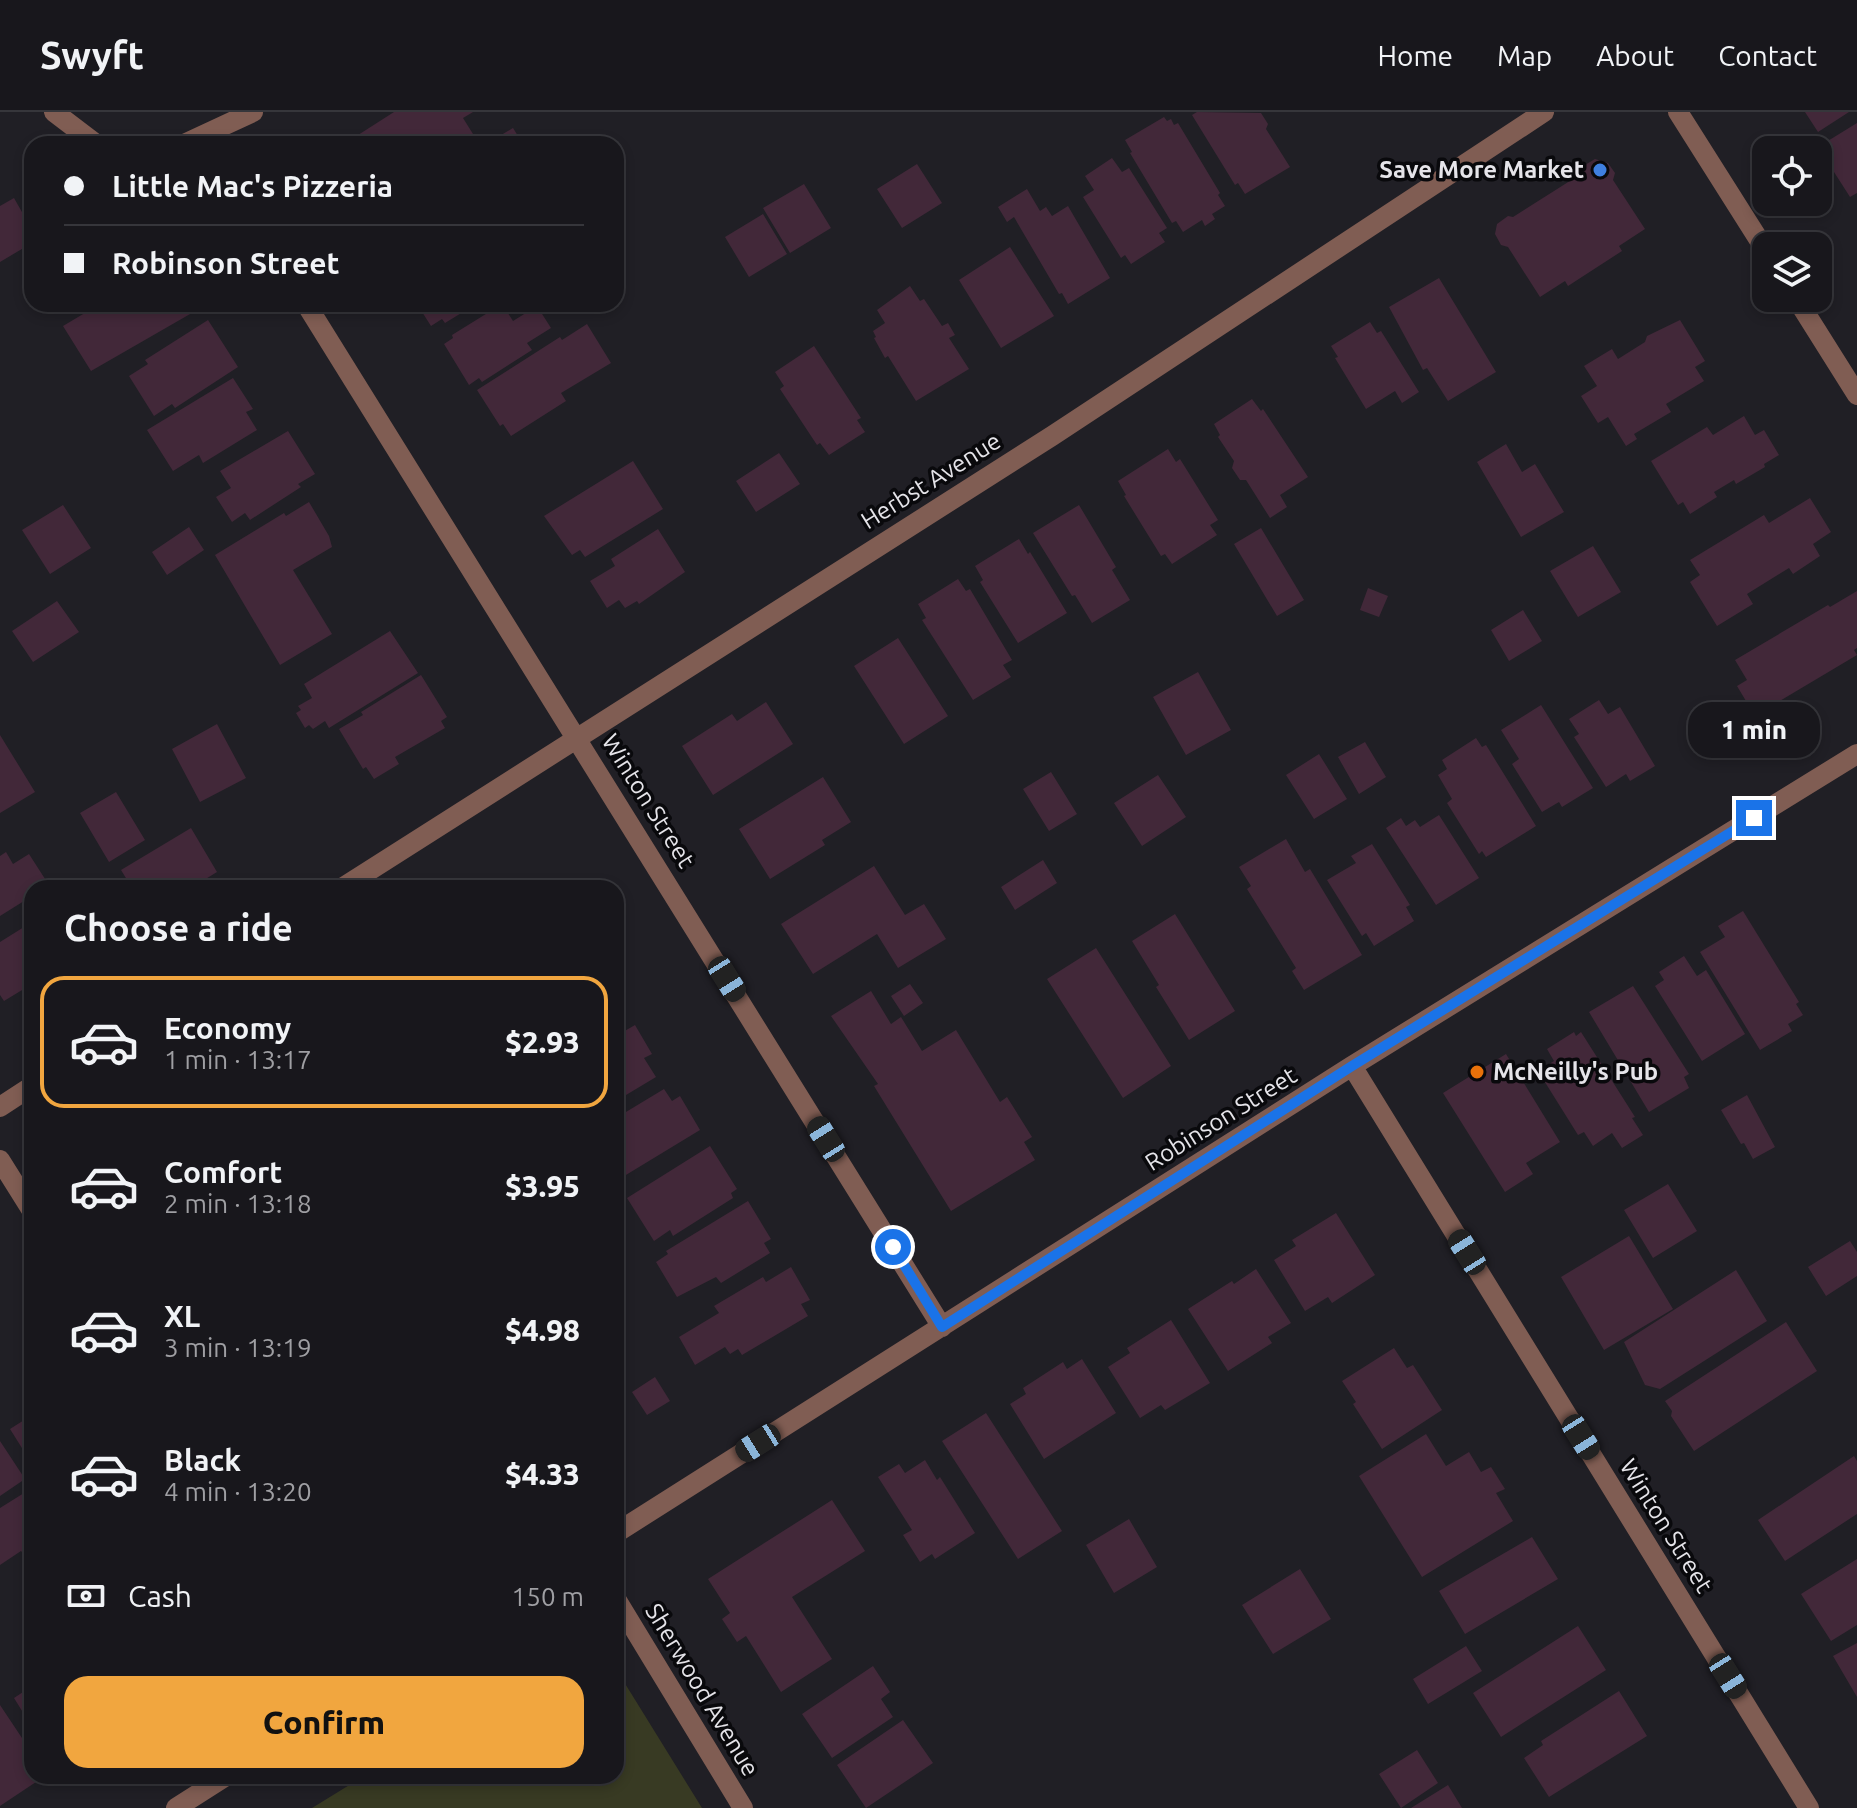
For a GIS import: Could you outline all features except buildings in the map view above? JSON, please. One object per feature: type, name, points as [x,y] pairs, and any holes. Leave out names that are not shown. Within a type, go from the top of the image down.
[{"type":"street","points":[[54,112],[86,136]]},
{"type":"street","points":[[208,136],[253,112]]},
{"type":"street","name":"Herbst Avenue","points":[[355,880],[1052,436],[1544,112]]},
{"type":"street","points":[[1678,112],[1754,232]]},
{"type":"street","name":"Winton Street","points":[[311,312],[942,1327]]},
{"type":"street","points":[[1805,312],[1857,395]]},
{"type":"street","name":"Robinson Street","points":[[624,1528],[1352,1066],[1857,754]]},
{"type":"street","name":"Winton Street","points":[[1352,1066],[1809,1808]]},
{"type":"street","points":[[0,1107],[24,1091]]},
{"type":"street","points":[[0,1160],[24,1198]]},
{"type":"street","name":"Sherwood Avenue","points":[[624,1612],[743,1808]]},
{"type":"street","points":[[176,1808],[214,1784]]},
{"type":"green space","points":[[624,1682],[702,1808],[312,1808],[351,1784],[624,1784]]},
{"type":"place","name":"Save More Market","points":[[1600,170]]},
{"type":"place","name":"McNeilly's Pub","points":[[1477,1072]]},
{"type":"route","points":[[893,1247],[942,1327],[1352,1066],[1754,818]]}]
